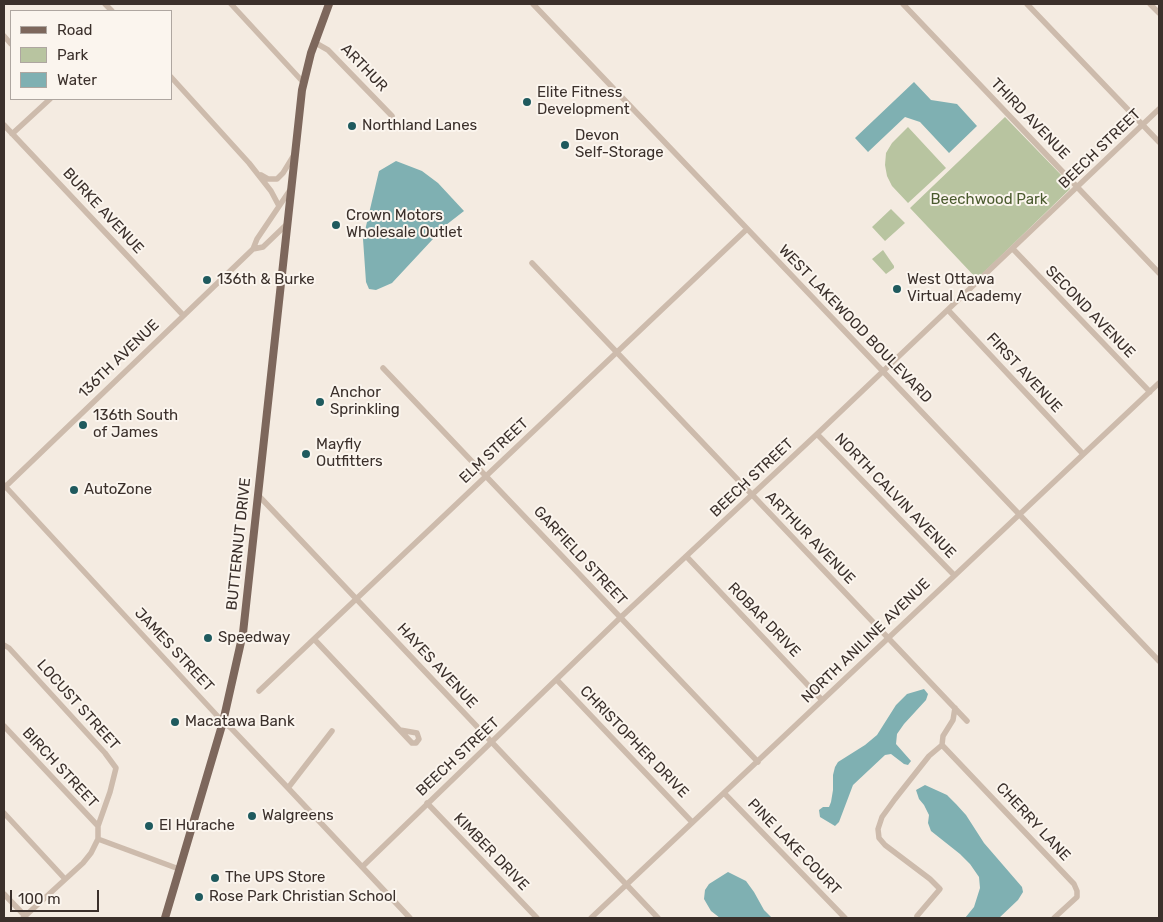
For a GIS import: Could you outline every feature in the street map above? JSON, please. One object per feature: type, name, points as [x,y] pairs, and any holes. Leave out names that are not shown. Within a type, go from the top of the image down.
[{"type":"main road","name":"BUTTERNUT DRIVE","points":[[165,918],[223,722],[243,633],[303,82],[314,42],[329,4]]},
{"type":"street","points":[[231,4],[303,82]]},
{"type":"street","name":"WEST LAKEWOOD BOULEVARD","points":[[533,4],[1159,661]]},
{"type":"street","name":"THIRD AVENUE","points":[[903,4],[1159,273]]},
{"type":"street","points":[[1026,4],[1159,142]]},
{"type":"street","points":[[1150,4],[1159,13]]},
{"type":"street","name":"ARTHUR","points":[[314,42],[328,50],[392,116]]},
{"type":"street","points":[[172,78],[257,172],[279,206]]},
{"type":"street","points":[[12,134],[49,100]]},
{"type":"street","name":"BEECH STREET","points":[[362,867],[621,618],[818,434],[1159,109]]},
{"type":"street","name":"BURKE AVENUE","points":[[4,125],[183,315]]},
{"type":"street","points":[[257,172],[268,179],[277,179],[294,155]]},
{"type":"street","name":"136TH AVENUE","points":[[4,487],[253,249],[290,190]]},
{"type":"street","name":"136TH AVENUE","points":[[253,249],[263,247],[287,224]]},
{"type":"street","name":"ELM STREET","points":[[259,691],[747,229]]},
{"type":"street","name":"SECOND AVENUE","points":[[1013,249],[1150,392]]},
{"type":"street","name":"ARTHUR AVENUE","points":[[532,264],[967,720]]},
{"type":"street","name":"FIRST AVENUE","points":[[948,310],[1083,454]]},
{"type":"street","name":"GARFIELD STREET","points":[[384,368],[758,762]]},
{"type":"street","name":"NORTH ANILINE AVENUE","points":[[591,918],[1159,382]]},
{"type":"street","name":"NORTH CALVIN AVENUE","points":[[818,434],[954,575]]},
{"type":"street","name":"JAMES STREET","points":[[4,487],[223,722],[231,728],[410,918]]},
{"type":"street","name":"HAYES AVENUE","points":[[259,496],[658,918]]},
{"type":"street","name":"ROBAR DRIVE","points":[[687,557],[822,700]]},
{"type":"street","points":[[314,639],[400,730]]},
{"type":"street","name":"LOCUST STREET","points":[[4,645],[9,648],[105,753],[116,768],[98,826]]},
{"type":"street","name":"CHRISTOPHER DRIVE","points":[[557,680],[692,822]]},
{"type":"street","points":[[917,916],[940,889],[930,879],[885,845],[878,838],[878,829],[882,818],[895,799],[929,756],[942,745],[943,736],[953,720],[955,708]]},
{"type":"street","name":"BIRCH STREET","points":[[4,726],[98,826]]},
{"type":"street","points":[[288,788],[332,732]]},
{"type":"street","name":"CHERRY LANE","points":[[942,745],[1074,884],[1078,891],[1077,897],[1054,918]]},
{"type":"street","name":"PINE LAKE COURT","points":[[724,793],[846,918]]},
{"type":"street","name":"KIMBER DRIVE","points":[[427,803],[537,918]]},
{"type":"street","points":[[4,813],[65,879]]},
{"type":"street","points":[[4,894],[24,917],[83,864],[98,839],[98,826]]},
{"type":"street","points":[[98,839],[179,869]]},
{"type":"green space","name":"Beechwood Park","points":[[1005,117],[1068,182],[1070,189],[977,279],[910,208]]},
{"type":"green space","points":[[908,127],[946,168],[908,203],[892,186],[887,176],[885,165],[886,153],[892,143]]},
{"type":"green space","points":[[891,209],[905,223],[885,241],[872,227]]},
{"type":"green space","points":[[883,250],[894,266],[886,274],[872,259]]},
{"type":"water","points":[[914,82],[931,100],[957,104],[977,126],[949,153],[920,122],[905,117],[868,152],[855,138]]},
{"type":"water","points":[[396,161],[422,171],[438,183],[464,211],[446,225],[392,283],[376,290],[369,289],[366,282],[363,239],[379,171]]},
{"type":"water","points":[[924,689],[928,694],[926,700],[897,734],[896,744],[911,761],[908,765],[891,754],[885,755],[853,785],[839,822],[835,826],[820,817],[819,810],[823,807],[829,807],[831,802],[833,775],[838,762],[877,735],[896,705],[907,694]]},
{"type":"water","points":[[925,785],[947,795],[956,804],[966,815],[984,843],[1022,887],[1023,892],[1018,900],[999,918],[965,918],[974,907],[980,888],[979,877],[960,854],[931,831],[928,823],[929,815],[916,790]]},
{"type":"water","points":[[728,872],[746,881],[764,910],[772,918],[720,918],[711,911],[704,899],[705,890],[709,884]]},
{"type":"place","name":"Elite Fitness Development","points":[[527,102]]},
{"type":"place","name":"Northland Lanes","points":[[352,126]]},
{"type":"place","name":"Devon Self-Storage","points":[[565,145]]},
{"type":"place","name":"Crown Motors Wholesale Outlet","points":[[336,225]]},
{"type":"place","name":"136th & Burke","points":[[207,280]]},
{"type":"place","name":"West Ottawa Virtual Academy","points":[[897,289]]},
{"type":"place","name":"Anchor Sprinkling","points":[[320,402]]},
{"type":"place","name":"136th South of James","points":[[83,425]]},
{"type":"place","name":"Mayfly Outfitters","points":[[306,454]]},
{"type":"place","name":"AutoZone","points":[[74,490]]},
{"type":"place","name":"Speedway","points":[[208,638]]},
{"type":"place","name":"Macatawa Bank","points":[[175,722]]},
{"type":"place","name":"Walgreens","points":[[252,816]]},
{"type":"place","name":"El Hurache","points":[[149,826]]},
{"type":"place","name":"The UPS Store","points":[[215,878]]},
{"type":"place","name":"Rose Park Christian School","points":[[199,897]]}]
